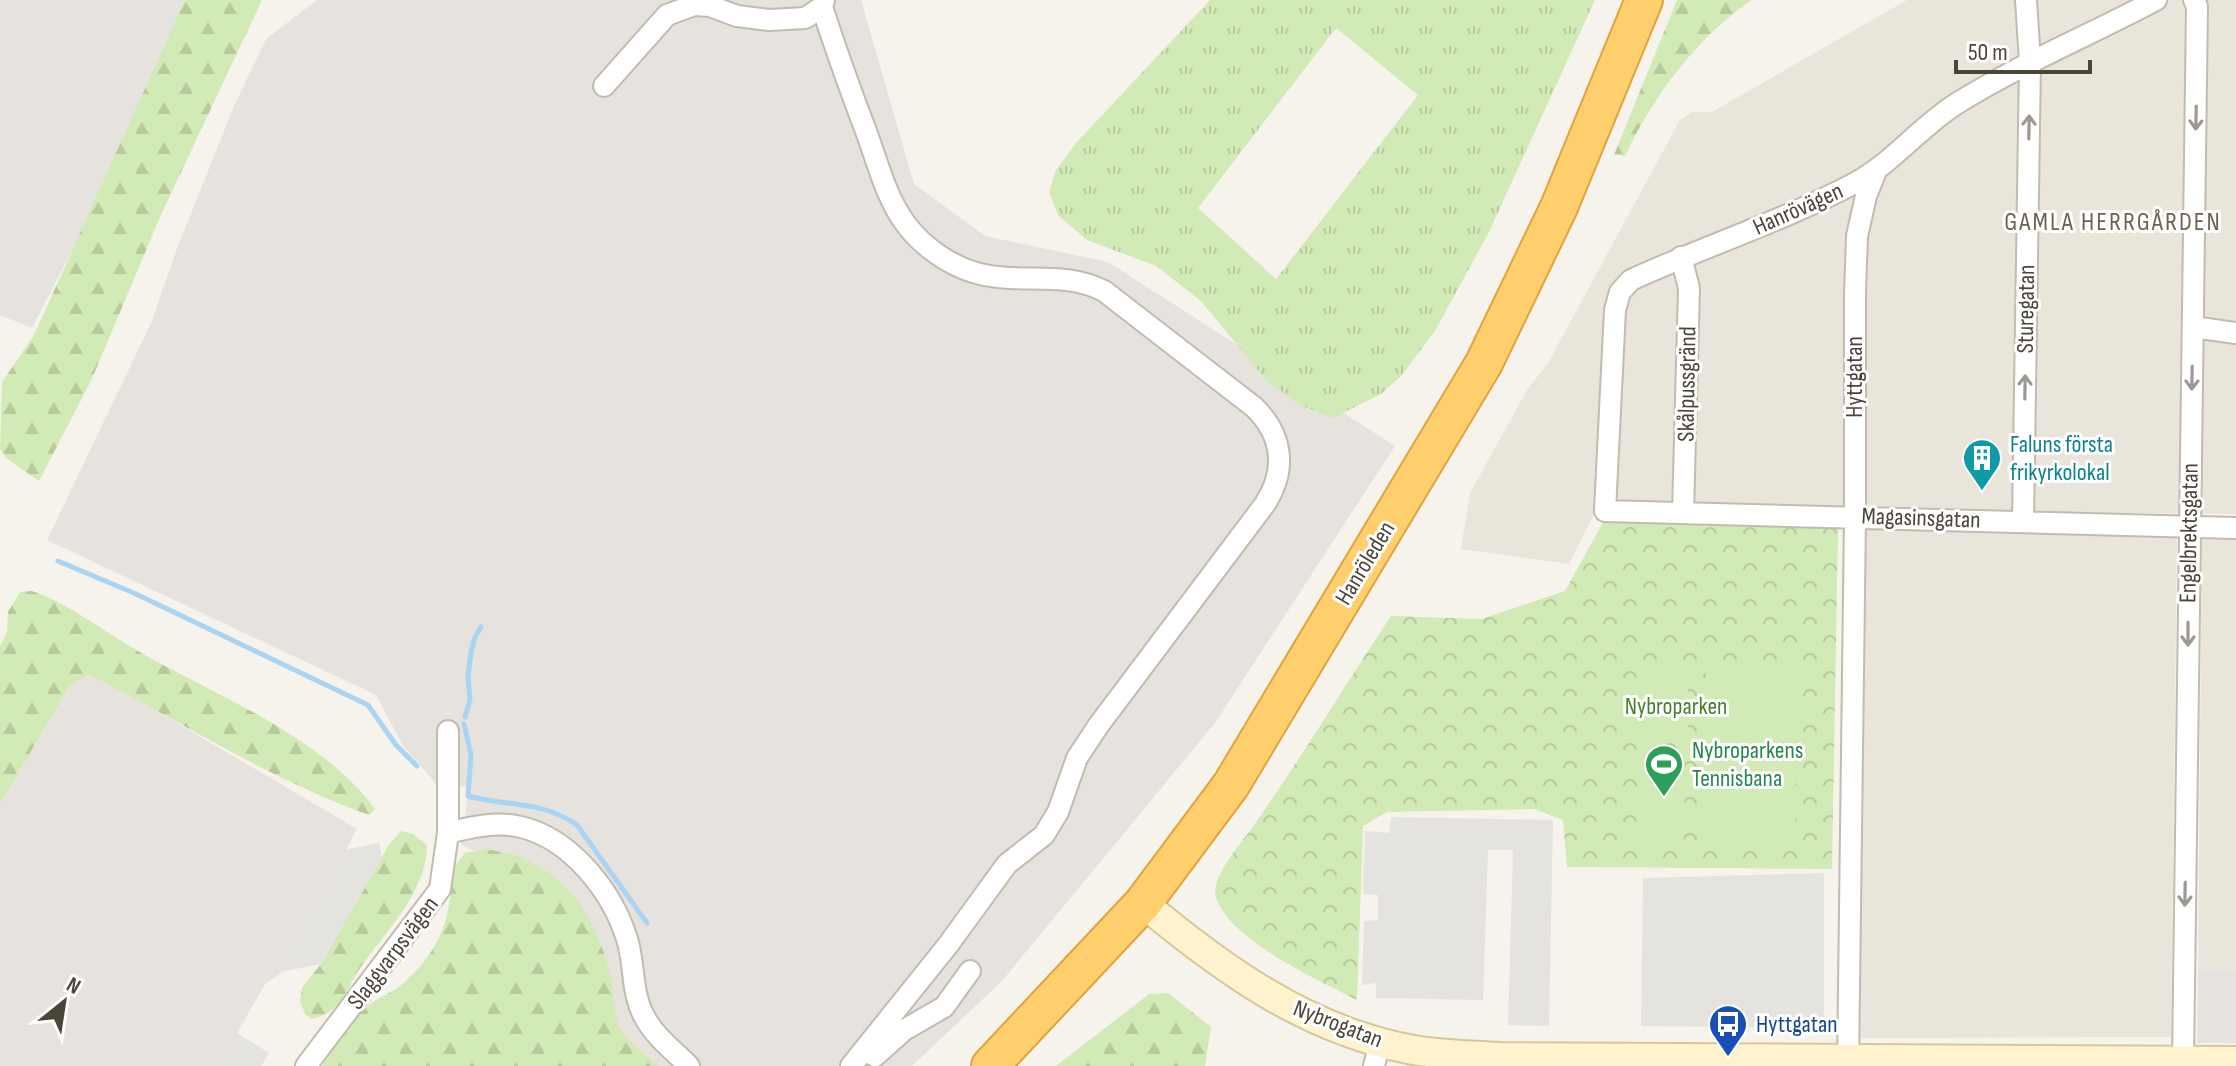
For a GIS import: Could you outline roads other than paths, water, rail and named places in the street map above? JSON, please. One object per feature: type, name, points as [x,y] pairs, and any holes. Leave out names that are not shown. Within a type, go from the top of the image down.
[{"type":"highway","name":"Hanröleden","points":[[990,1066],[1143,903],[1231,785],[1484,363],[1559,207],[1644,0]]},
{"type":"street","name":"Sturegatan","points":[[2023,521],[2030,62],[2026,0]]},
{"type":"street","name":"Hanrövägen","points":[[1605,511],[1617,299],[1631,280],[1805,207],[1876,171],[1939,115],[2030,62],[2156,0]]},
{"type":"street","name":"Engelbrektsgatan","points":[[2183,1064],[2197,6],[2194,0]]},
{"type":"street","points":[[604,86],[667,15],[694,5],[769,20],[805,18],[823,4],[888,193],[917,238],[945,259],[974,273],[1005,278],[1067,278],[1104,291],[1254,407],[1271,426],[1278,441],[1277,482],[1265,504],[1098,726],[1077,758],[1054,821],[1044,835],[1007,864],[948,945],[857,1058]]},
{"type":"street","name":"Hyttgatan","points":[[1848,1063],[1857,236],[1866,196],[1876,171]]},
{"type":"street","name":"Skålpussgränd","points":[[1681,257],[1689,288],[1683,513]]},
{"type":"street","points":[[2193,327],[2236,333]]},
{"type":"street","name":"Magasinsgatan","points":[[1605,511],[2236,528]]},
{"type":"street","name":"Slaggvarpsvägen","points":[[306,1066],[440,889],[448,833],[448,731]]},
{"type":"street","points":[[448,833],[477,825],[519,826],[553,839],[568,853],[604,891],[616,910],[628,941],[634,986],[645,1020],[689,1066]]},
{"type":"street","name":"Nybrogatan","points":[[1143,903],[1250,985],[1377,1054],[1409,1049],[1474,1056],[1654,1062],[2183,1064],[2236,1061]]},
{"type":"street","points":[[857,1058],[875,1056],[904,1030],[944,1007],[970,971]]},
{"type":"waterway","points":[[58,561],[136,594],[368,705],[396,745],[417,766]]},
{"type":"waterway","points":[[465,717],[470,700],[468,676],[471,652],[481,627]]},
{"type":"waterway","points":[[464,724],[471,755],[468,796],[550,811],[577,825],[647,923]]},
{"type":"place","name":"Faluns första frikyrkolokal","points":[[1982,492]]},
{"type":"place","name":"Nybroparkens Tennisbana","points":[[1664,798]]},
{"type":"place","name":"Hyttgatan","points":[[1728,1058]]},
{"type":"district","name":"GAMLA HERRGÅRDEN","points":[[2113,222]]},
{"type":"park label","name":"Nybroparken","points":[[1676,706]]}]
